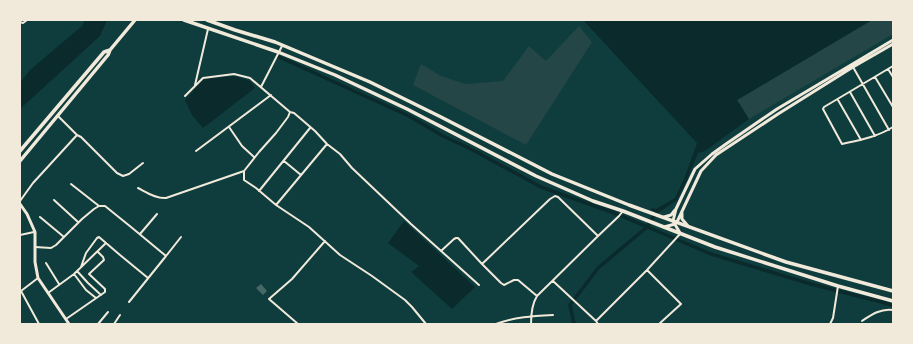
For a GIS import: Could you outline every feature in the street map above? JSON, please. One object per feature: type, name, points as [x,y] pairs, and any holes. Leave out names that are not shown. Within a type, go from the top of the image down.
[{"type":"main road","points":[[20,161],[135,20]]},
{"type":"main road","points":[[184,20],[278,52],[335,75],[407,109],[536,176],[593,201],[623,211],[679,235],[838,287],[893,301]]},
{"type":"main road","points":[[207,20],[282,45],[375,84],[552,174],[652,214],[664,217],[675,223],[688,226],[786,262],[893,291]]},
{"type":"main road","points":[[663,227],[675,223],[682,212],[701,171],[716,155],[893,40]]},
{"type":"main road","points":[[664,217],[671,215],[676,209],[695,169],[712,154],[777,110],[893,44]]},
{"type":"main road","points":[[20,151],[104,52],[110,50]]},
{"type":"main road","points":[[20,202],[35,232],[34,247],[38,278],[69,324]]},
{"type":"main road","points":[[676,209],[675,223],[679,235]]},
{"type":"main road","points":[[682,212],[682,219],[688,226]]},
{"type":"street","points":[[20,22],[23,23],[27,20]]},
{"type":"street","points":[[195,86],[208,28]]},
{"type":"street","points":[[261,87],[282,45]]},
{"type":"street","points":[[852,66],[889,130]]},
{"type":"street","points":[[893,66],[823,109],[842,144],[875,136],[893,127]]},
{"type":"street","points":[[888,69],[893,77]]},
{"type":"street","points":[[185,96],[203,78],[234,74],[250,78],[315,131],[441,252],[479,285]]},
{"type":"street","points":[[875,77],[893,107]]},
{"type":"street","points":[[850,92],[875,136]]},
{"type":"street","points":[[196,152],[270,95]]},
{"type":"street","points":[[838,100],[861,140]]},
{"type":"street","points":[[138,188],[156,197],[166,198],[244,170],[276,133],[290,112]]},
{"type":"street","points":[[58,116],[117,173],[123,176],[129,174],[143,163]]},
{"type":"street","points":[[229,127],[242,146],[254,157]]},
{"type":"street","points":[[259,191],[311,128]]},
{"type":"street","points":[[20,202],[33,183],[77,135]]},
{"type":"street","points":[[276,205],[327,144]]},
{"type":"street","points":[[284,161],[301,175]]},
{"type":"street","points":[[244,170],[244,180],[276,205],[309,227],[340,255],[405,300],[426,324]]},
{"type":"street","points":[[71,184],[99,206]]},
{"type":"street","points":[[482,264],[552,197],[555,196],[558,197],[598,236]]},
{"type":"street","points":[[54,200],[79,222]]},
{"type":"street","points":[[34,247],[51,248],[64,238],[94,209],[99,206],[105,206],[166,256]]},
{"type":"street","points":[[531,324],[534,300],[537,296],[623,211]]},
{"type":"street","points":[[140,234],[157,214]]},
{"type":"street","points":[[40,217],[64,238]]},
{"type":"street","points":[[20,235],[35,232]]},
{"type":"street","points":[[596,321],[647,270],[679,235]]},
{"type":"street","points":[[80,268],[86,253],[99,237],[148,278]]},
{"type":"street","points":[[129,302],[181,237]]},
{"type":"street","points":[[441,252],[456,238],[458,238],[501,284],[504,285],[514,280],[518,280],[537,296]]},
{"type":"street","points":[[298,324],[269,299],[292,279],[325,241]]},
{"type":"street","points":[[48,293],[74,274],[106,243]]},
{"type":"street","points":[[66,319],[105,292],[105,289],[89,274],[104,260],[98,252]]},
{"type":"street","points":[[46,263],[59,284]]},
{"type":"street","points":[[647,270],[681,304],[660,324]]},
{"type":"street","points":[[77,271],[101,295]]},
{"type":"street","points":[[74,274],[86,290],[96,298]]},
{"type":"street","points":[[38,278],[20,292],[39,324]]},
{"type":"street","points":[[552,281],[598,324]]},
{"type":"street","points":[[830,324],[833,318],[838,287]]},
{"type":"street","points":[[862,321],[875,313],[890,309],[893,310]]},
{"type":"street","points":[[98,324],[108,312]]},
{"type":"street","points":[[114,324],[120,315]]},
{"type":"street","points":[[496,324],[521,318],[553,315]]},
{"type":"shaded area","points":[[85,20],[107,20],[100,36],[20,109],[20,83],[30,70],[82,26]]},
{"type":"shaded area","points":[[583,20],[872,20],[737,100],[749,119],[705,151],[698,153],[677,200],[658,213],[651,210],[652,208],[656,209],[675,198],[684,179],[697,143]]},
{"type":"shaded area","points":[[872,20],[893,20],[893,34],[749,119],[737,100]]},
{"type":"shaded area","points":[[579,26],[592,42],[526,145],[413,85],[421,64],[441,76],[465,84],[503,81],[529,46],[546,61]]},
{"type":"shaded area","points":[[235,76],[250,81],[255,88],[203,128],[192,115],[185,100],[204,79]]},
{"type":"shaded area","points":[[404,221],[475,287],[452,309],[411,272],[419,266],[388,243]]},
{"type":"building","points":[[261,284],[267,291],[263,295],[256,288]]},
{"type":"waterway","points":[[277,56],[409,116],[443,136],[471,149],[541,187],[617,214],[711,254],[811,284],[893,305]]},
{"type":"waterway","points":[[574,324],[570,305],[598,268],[647,227],[656,213]]}]
